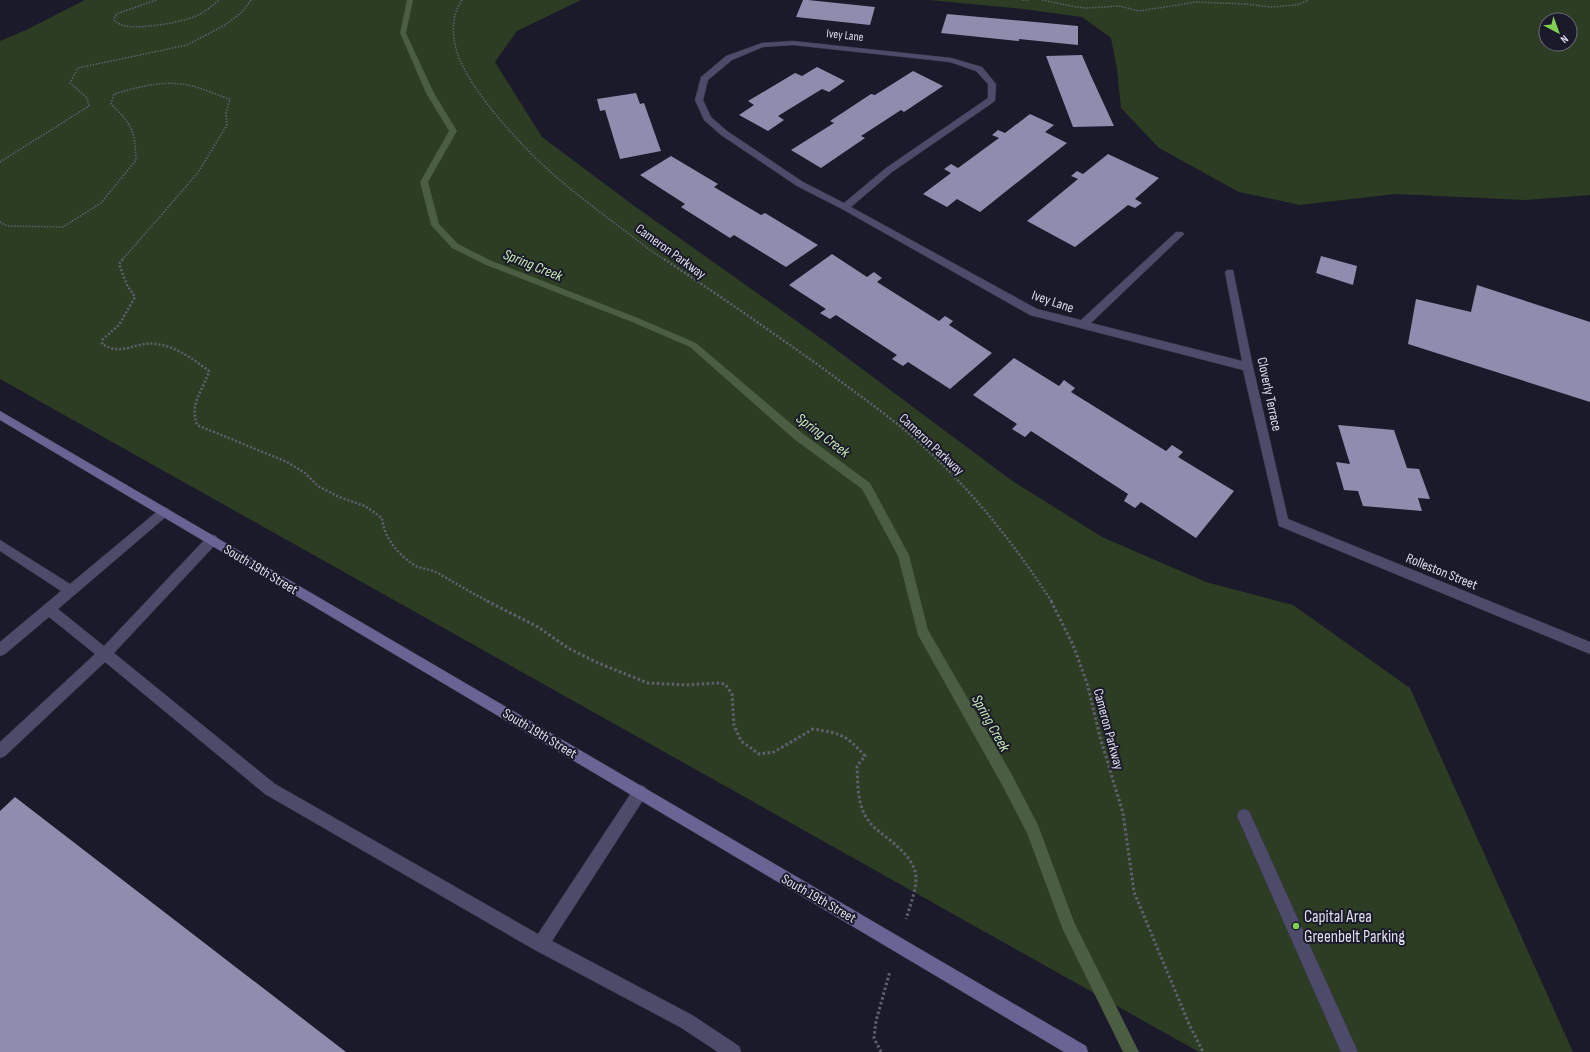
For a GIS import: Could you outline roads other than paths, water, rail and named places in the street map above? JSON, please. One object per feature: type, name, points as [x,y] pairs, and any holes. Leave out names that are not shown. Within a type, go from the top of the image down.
[{"type":"street","name":"Ivey Lane","points":[[845,206],[889,170],[992,99],[992,84],[979,69],[951,60],[793,43],[762,45],[729,58],[704,79],[698,100],[707,118],[718,128],[800,184],[845,206],[1034,312],[1248,367]]},
{"type":"street","points":[[1082,325],[1179,234]]},
{"type":"street","name":"Cloverly Terrace","points":[[1230,272],[1248,367],[1283,522]]},
{"type":"street","name":"South 19th Street","points":[[0,415],[1080,1052]]},
{"type":"street","points":[[0,650],[164,512]]},
{"type":"street","name":"Rolleston Street","points":[[1283,522],[1590,648]]},
{"type":"street","points":[[0,750],[105,654],[212,540]]},
{"type":"street","points":[[0,545],[71,591]]},
{"type":"street","points":[[48,610],[105,654],[270,789],[541,944],[686,1021],[733,1052]]},
{"type":"street","points":[[541,944],[640,792]]},
{"type":"street","points":[[1244,816],[1350,1052]]},
{"type":"waterway","name":"Spring Creek","points":[[410,0],[403,33],[430,93],[453,131],[424,182],[435,225],[455,246],[489,263],[635,320],[693,345],[798,436],[866,486],[903,555],[922,631],[1006,778],[1033,830],[1068,925],[1131,1052]]},
{"type":"place","name":"Capital Area Greenbelt Parking","points":[[1296,926]]}]
